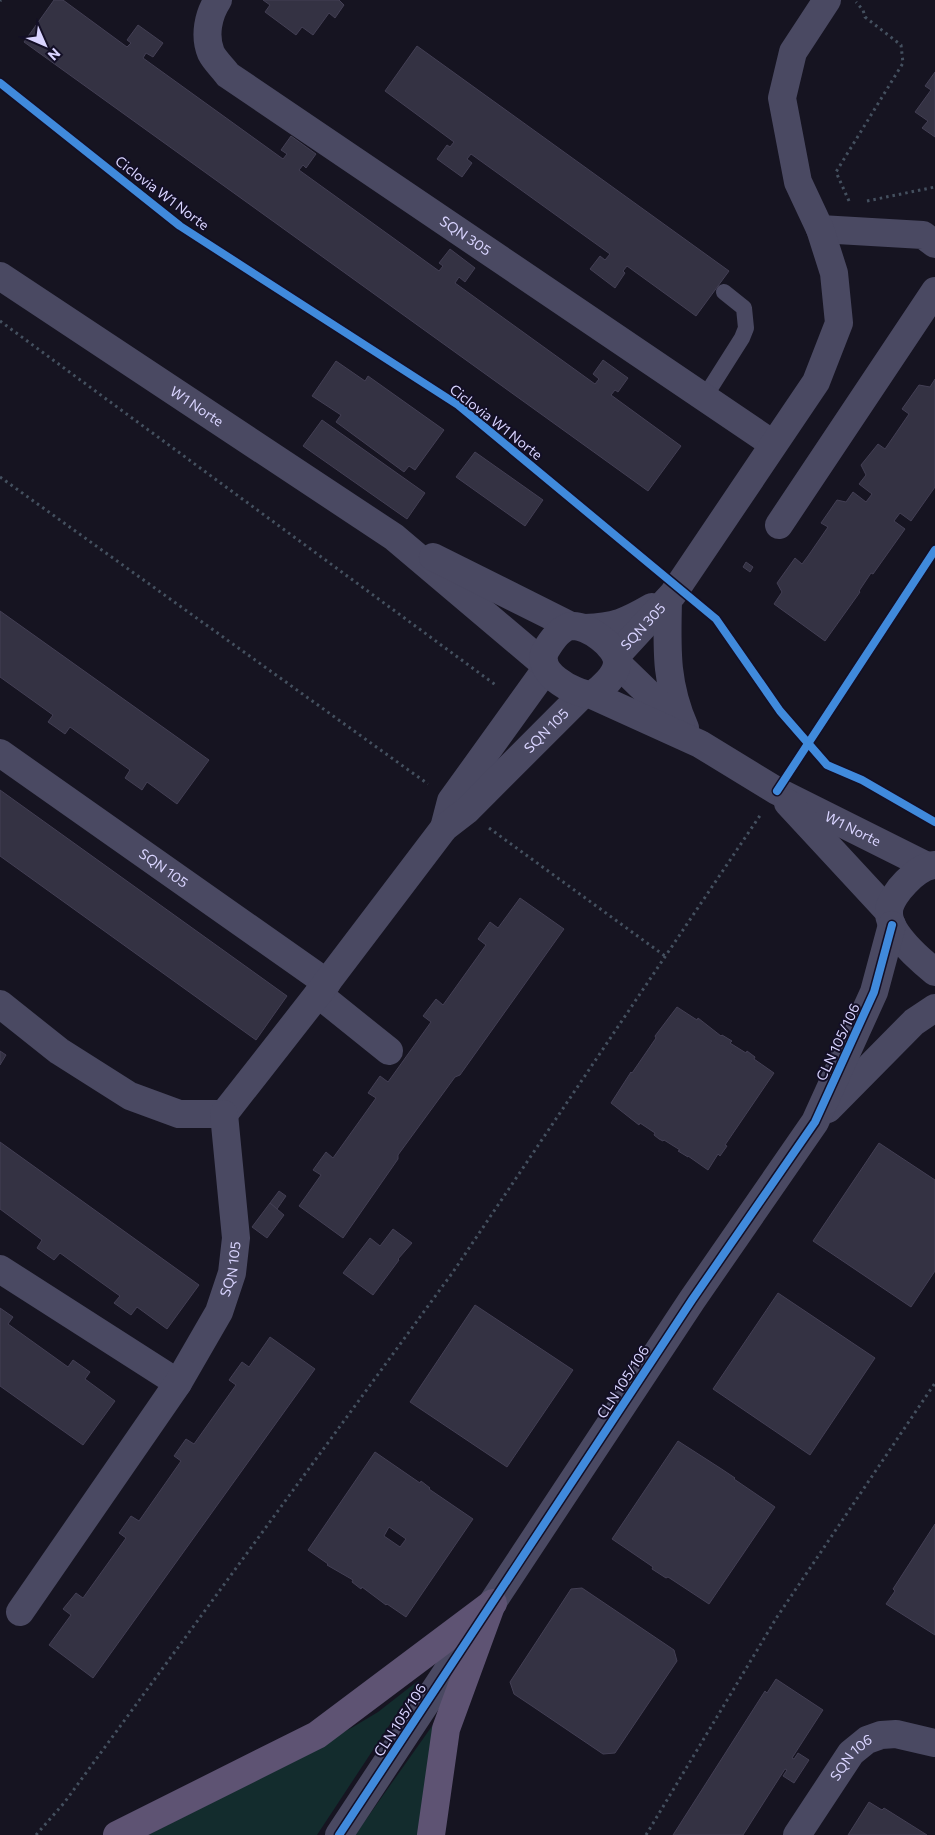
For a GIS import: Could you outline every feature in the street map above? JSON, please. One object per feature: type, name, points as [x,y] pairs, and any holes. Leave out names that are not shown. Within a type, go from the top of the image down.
[{"type":"main road","points":[[117,1835],[317,1735],[492,1604]]},
{"type":"main road","points":[[431,1835],[446,1729],[492,1604]]},
{"type":"street","name":"SQN 305","points":[[218,0],[214,6],[206,33],[211,53],[228,75],[773,444]]},
{"type":"street","name":"SQN 305","points":[[616,659],[669,598],[816,382],[839,323],[834,273],[818,223],[798,182],[782,98],[792,52],[826,0]]},
{"type":"street","points":[[818,223],[922,235],[935,244]]},
{"type":"street","name":"W1 Norte","points":[[0,276],[394,537],[544,666]]},
{"type":"street","points":[[778,525],[935,291]]},
{"type":"street","name":"W1 Norte","points":[[394,537],[578,627]]},
{"type":"street","name":"SQN 305","points":[[578,627],[614,626],[628,621],[669,598]]},
{"type":"street","points":[[669,598],[668,672],[677,711],[692,736]]},
{"type":"street","points":[[0,1004],[59,1051],[130,1096],[179,1114],[224,1114],[323,989],[444,828],[544,666],[544,652],[552,641],[560,632],[578,627],[599,636],[616,659],[608,680],[601,689],[588,694],[564,684],[544,666]]},
{"type":"street","name":"W1 Norte","points":[[616,659],[692,736]]},
{"type":"street","name":"W1 Norte","points":[[588,694],[692,736],[777,791],[931,865]]},
{"type":"street","name":"SQN 105","points":[[459,806],[588,694]]},
{"type":"street","name":"SQN 105","points":[[0,753],[323,989],[389,1051]]},
{"type":"street","name":"W1 Norte","points":[[777,791],[890,919],[904,942],[920,960],[935,972]]},
{"type":"street","name":"CLN 105/106","points":[[339,1835],[687,1308],[815,1122],[874,992],[890,919],[890,905],[902,886],[911,877],[931,865]]},
{"type":"street","name":"CLN 105/106","points":[[815,1122],[914,1022],[935,1008]]},
{"type":"street","name":"SQN 105","points":[[20,1612],[178,1383],[219,1312],[232,1273],[236,1238],[224,1114]]},
{"type":"street","points":[[0,1269],[178,1383]]},
{"type":"street","name":"SQN 106","points":[[798,1835],[851,1753],[867,1740],[881,1735],[896,1734],[935,1743]]},
{"type":"lane","points":[[704,398],[742,338],[746,328],[744,308],[724,292]]},
{"type":"path","points":[[818,223],[850,204],[836,172],[903,63],[901,45],[865,17],[863,10],[853,0]]},
{"type":"path","points":[[0,321],[498,686]]},
{"type":"path","points":[[0,477],[665,956]]},
{"type":"path","points":[[36,1835],[64,1804],[453,1272],[777,791]]},
{"type":"path","points":[[646,1835],[777,1618],[935,1383]]},
{"type":"green space","points":[[419,1680],[317,1835],[148,1835],[353,1727],[378,1712]]},
{"type":"green space","points":[[442,1712],[420,1835],[355,1835]]},
{"type":"building","points":[[54,0],[63,0],[127,47],[131,43],[127,40],[138,25],[163,43],[153,57],[146,53],[143,58],[283,159],[287,154],[281,150],[291,136],[316,154],[306,168],[303,165],[299,170],[439,271],[443,266],[439,263],[450,249],[475,268],[465,282],[459,277],[455,283],[595,384],[599,379],[593,374],[603,360],[628,378],[618,392],[615,390],[611,395],[681,446],[648,491],[24,42]]},
{"type":"building","points":[[263,0],[339,0],[344,5],[335,18],[329,13],[313,35],[302,27],[296,35],[265,12],[270,5]]},
{"type":"building","points":[[417,46],[729,271],[696,316],[627,266],[623,271],[625,273],[615,288],[590,269],[600,256],[605,260],[610,254],[471,154],[467,159],[472,163],[462,177],[437,159],[447,145],[450,147],[454,142],[385,91]]},
{"type":"building","points":[[935,72],[935,137],[922,128],[928,121],[915,112],[931,90],[925,86]]},
{"type":"building","points":[[336,361],[365,381],[368,376],[444,430],[415,470],[409,466],[404,472],[336,422],[341,415],[312,396]]},
{"type":"building","points":[[935,379],[935,487],[911,521],[900,513],[894,521],[905,529],[873,574],[871,573],[860,592],[825,641],[774,604],[782,592],[777,583],[795,558],[802,564],[808,556],[828,527],[821,523],[837,500],[846,502],[853,492],[866,502],[872,494],[859,484],[866,475],[861,465],[878,444],[885,449],[909,414],[902,409],[919,385],[930,387]]},
{"type":"building","points":[[322,420],[425,493],[407,519],[303,446]]},
{"type":"building","points":[[475,452],[543,500],[525,526],[456,477]]},
{"type":"building","points":[[746,562],[753,567],[750,572],[743,567]]},
{"type":"building","points":[[0,611],[209,760],[177,804],[147,782],[142,790],[125,778],[130,770],[70,727],[65,734],[48,722],[53,715],[0,677]]},
{"type":"building","points":[[0,790],[287,996],[256,1040],[0,856]]},
{"type":"building","points":[[520,898],[564,929],[460,1075],[455,1077],[398,1155],[398,1159],[343,1238],[299,1206],[321,1175],[313,1170],[326,1152],[333,1158],[376,1098],[368,1093],[380,1076],[388,1082],[431,1022],[423,1016],[436,999],[443,1005],[486,945],[478,939],[490,922],[498,928]]},
{"type":"building","points":[[677,1007],[697,1020],[698,1018],[721,1036],[732,1041],[730,1043],[746,1053],[747,1051],[755,1057],[754,1059],[774,1073],[725,1145],[727,1146],[720,1156],[718,1154],[708,1170],[678,1151],[680,1150],[659,1139],[654,1135],[655,1133],[640,1123],[639,1125],[611,1103],[656,1038],[655,1036]]},
{"type":"building","points":[[0,1051],[6,1055],[0,1065]]},
{"type":"building","points":[[0,1142],[199,1285],[167,1329],[137,1307],[131,1315],[114,1303],[120,1296],[60,1253],[54,1260],[37,1248],[42,1240],[0,1209]]},
{"type":"building","points":[[879,1143],[935,1180],[935,1271],[911,1307],[813,1241]]},
{"type":"building","points":[[279,1191],[286,1196],[277,1209],[270,1203]]},
{"type":"building","points":[[270,1203],[284,1215],[267,1238],[252,1227]]},
{"type":"building","points":[[393,1229],[412,1243],[398,1259],[373,1295],[343,1273],[370,1238],[380,1246]]},
{"type":"building","points":[[778,1293],[875,1358],[810,1455],[713,1389]]},
{"type":"building","points":[[475,1305],[573,1370],[507,1467],[410,1402]]},
{"type":"building","points":[[0,1308],[13,1317],[8,1324],[68,1367],[73,1360],[90,1372],[85,1379],[115,1401],[83,1445],[0,1386]]},
{"type":"building","points":[[270,1337],[315,1369],[93,1678],[49,1645],[71,1615],[63,1609],[76,1593],[83,1598],[126,1538],[119,1533],[131,1516],[139,1521],[181,1461],[174,1456],[186,1439],[194,1444],[236,1385],[229,1380],[242,1362],[249,1367]]},
{"type":"building","points":[[678,1441],[775,1507],[709,1604],[668,1577],[666,1578],[652,1569],[653,1567],[612,1539]]},
{"type":"building","points":[[375,1452],[420,1483],[421,1481],[429,1489],[473,1519],[406,1617],[362,1587],[361,1589],[352,1582],[353,1580],[327,1565],[308,1550]],"holes":[[[389,1527],[406,1539],[400,1547],[384,1536]]]},
{"type":"building","points":[[935,1524],[935,1635],[886,1604],[895,1591],[893,1589]]},
{"type":"building","points":[[582,1588],[674,1650],[677,1661],[615,1753],[603,1754],[514,1694],[510,1682],[571,1589]]},
{"type":"building","points":[[776,1679],[823,1710],[792,1758],[794,1759],[798,1753],[809,1760],[794,1783],[783,1776],[787,1770],[785,1769],[743,1835],[673,1835],[765,1691],[767,1693]]},
{"type":"building","points":[[869,1802],[882,1810],[884,1808],[927,1835],[848,1835]]},
{"type":"cycle path","name":"Ciclovia W1 Norte","points":[[0,83],[180,226],[458,405],[716,619],[780,711],[827,765],[862,780],[935,822]]},
{"type":"cycle path","points":[[777,791],[935,550]]},
{"type":"cycle path","points":[[339,1835],[692,1300],[815,1122],[874,992],[892,925]]}]
